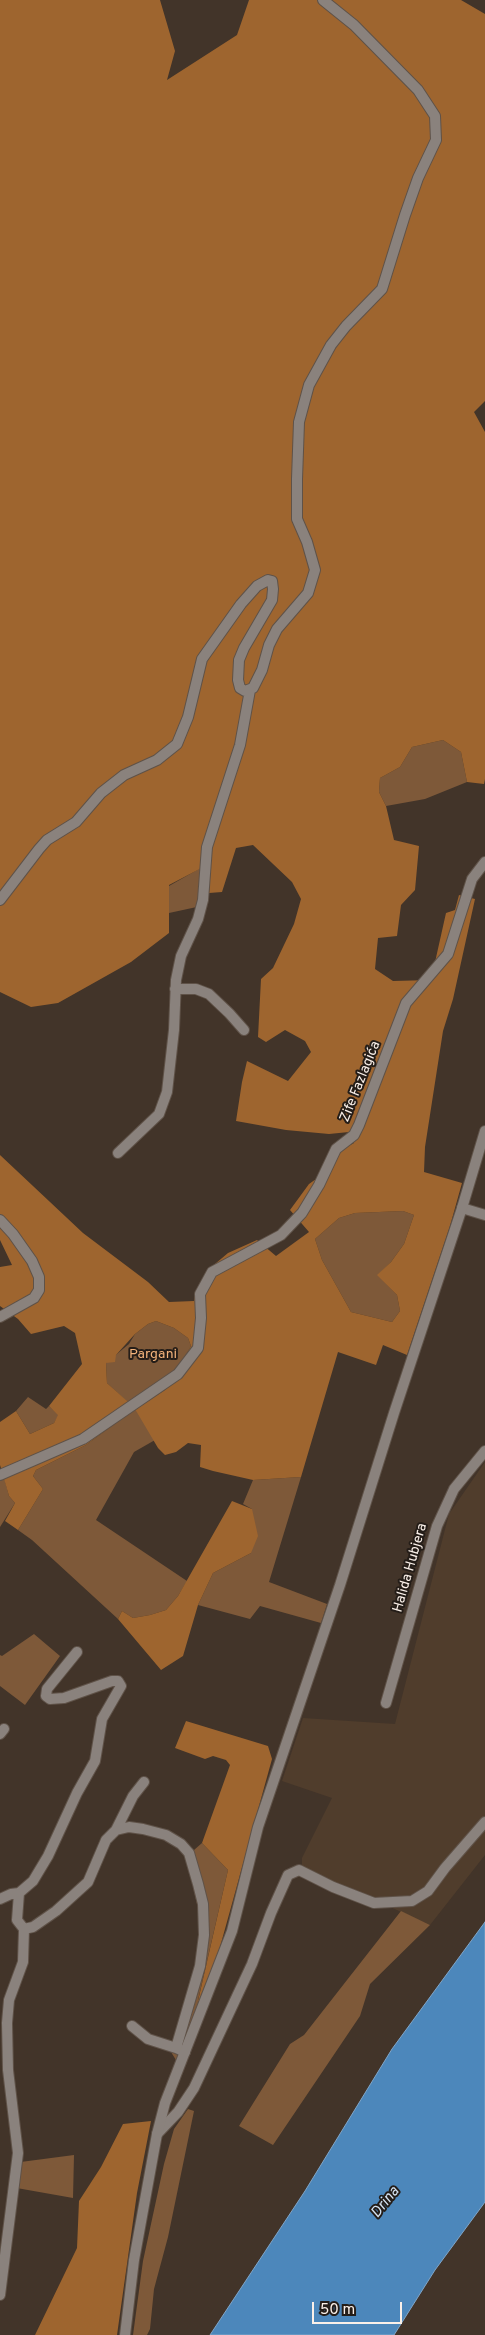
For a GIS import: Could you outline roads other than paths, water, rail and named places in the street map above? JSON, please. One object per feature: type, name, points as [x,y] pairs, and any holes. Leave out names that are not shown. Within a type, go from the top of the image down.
[{"type":"street","points":[[118,1153],[159,1114],[167,1092],[174,1030],[175,989],[181,956],[200,909],[207,847],[240,745],[250,690],[262,670],[269,644],[277,628],[308,593],[315,570],[307,542],[297,519],[299,422],[309,385],[336,338],[382,289],[404,215],[418,178],[436,140],[436,116],[418,90],[354,25],[323,0]]},
{"type":"street","points":[[0,900],[38,849],[47,840],[76,822],[101,793],[124,775],[157,760],[177,744],[188,717],[202,659],[241,604],[257,586],[268,580],[272,581],[272,600],[244,648],[240,660],[238,680],[240,688],[245,691],[250,690]]},
{"type":"street","name":"Zife Fazlagića","points":[[0,1475],[83,1439],[178,1374],[198,1348],[201,1318],[200,1294],[212,1272],[281,1235],[302,1213],[319,1185],[336,1148],[354,1135],[406,1002],[448,954],[472,879],[485,862]]},
{"type":"street","points":[[175,989],[196,989],[209,994],[230,1013],[244,1030]]},
{"type":"street","points":[[181,2050],[232,1931],[258,1827],[335,1602],[485,1132]]},
{"type":"street","points":[[462,1208],[485,1215]]},
{"type":"street","points":[[0,1220],[13,1234],[32,1261],[40,1277],[39,1290],[34,1298],[0,1317]]},
{"type":"street","name":"Halida Hubjera","points":[[386,1703],[437,1526],[454,1489],[485,1451]]},
{"type":"street","points":[[0,1899],[19,1893],[34,1881],[48,1856],[77,1793],[95,1761],[102,1719],[121,1686],[118,1681],[112,1681],[64,1698],[50,1699],[46,1696],[47,1689],[77,1652]]},
{"type":"street","points":[[24,1929],[33,1927],[56,1911],[88,1882],[106,1840],[116,1830],[133,1796],[144,1782]]},
{"type":"street","points":[[156,2134],[178,2112],[194,2088],[252,1964],[271,1912],[288,1875],[299,1870],[333,1887],[374,1903],[412,1901],[428,1891],[445,1868],[485,1822]]},
{"type":"street","points":[[116,1830],[129,1827],[143,1829],[166,1835],[181,1844],[189,1854],[203,1904],[203,1950],[181,2050],[156,2134],[134,2260],[125,2335]]},
{"type":"street","points":[[0,2295],[18,2153],[8,2070],[7,2023],[9,2000],[23,1962],[24,1929],[17,1920],[19,1893]]},
{"type":"street","points":[[132,2026],[148,2039],[181,2050]]},
{"type":"water","name":"Drina","points":[[485,1922],[485,2202],[435,2270],[394,2335],[210,2335],[305,2191],[392,2049]]},
{"type":"park label","name":"Pargani","points":[[153,1355]]}]
